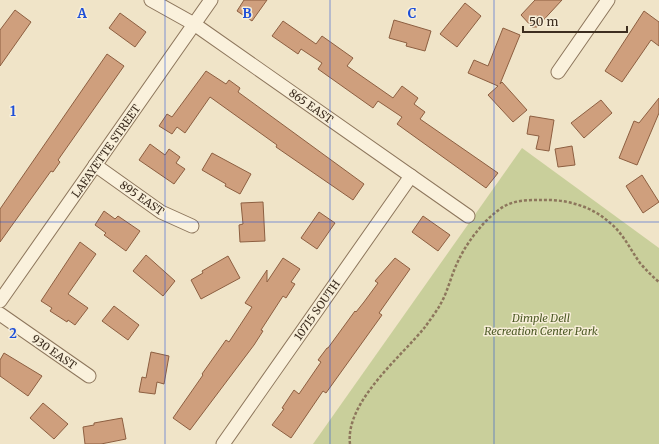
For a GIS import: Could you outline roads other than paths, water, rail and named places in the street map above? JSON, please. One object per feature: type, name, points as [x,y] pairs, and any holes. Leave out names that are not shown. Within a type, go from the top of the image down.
[{"type":"street","name":"865 EAST","points":[[151,0],[194,24],[468,216]]},
{"type":"street","name":"LAFAYETTE STREET","points":[[0,301],[211,0]]},
{"type":"street","points":[[558,72],[608,0]]},
{"type":"street","name":"895 EAST","points":[[95,165],[161,212],[192,226]]},
{"type":"street","name":"10715 SOUTH","points":[[223,444],[411,176]]},
{"type":"street","name":"930 EAST","points":[[0,314],[88,376]]},
{"type":"park label","name":"Dimple Dell Recreation Center Park","points":[[541,324]]}]
